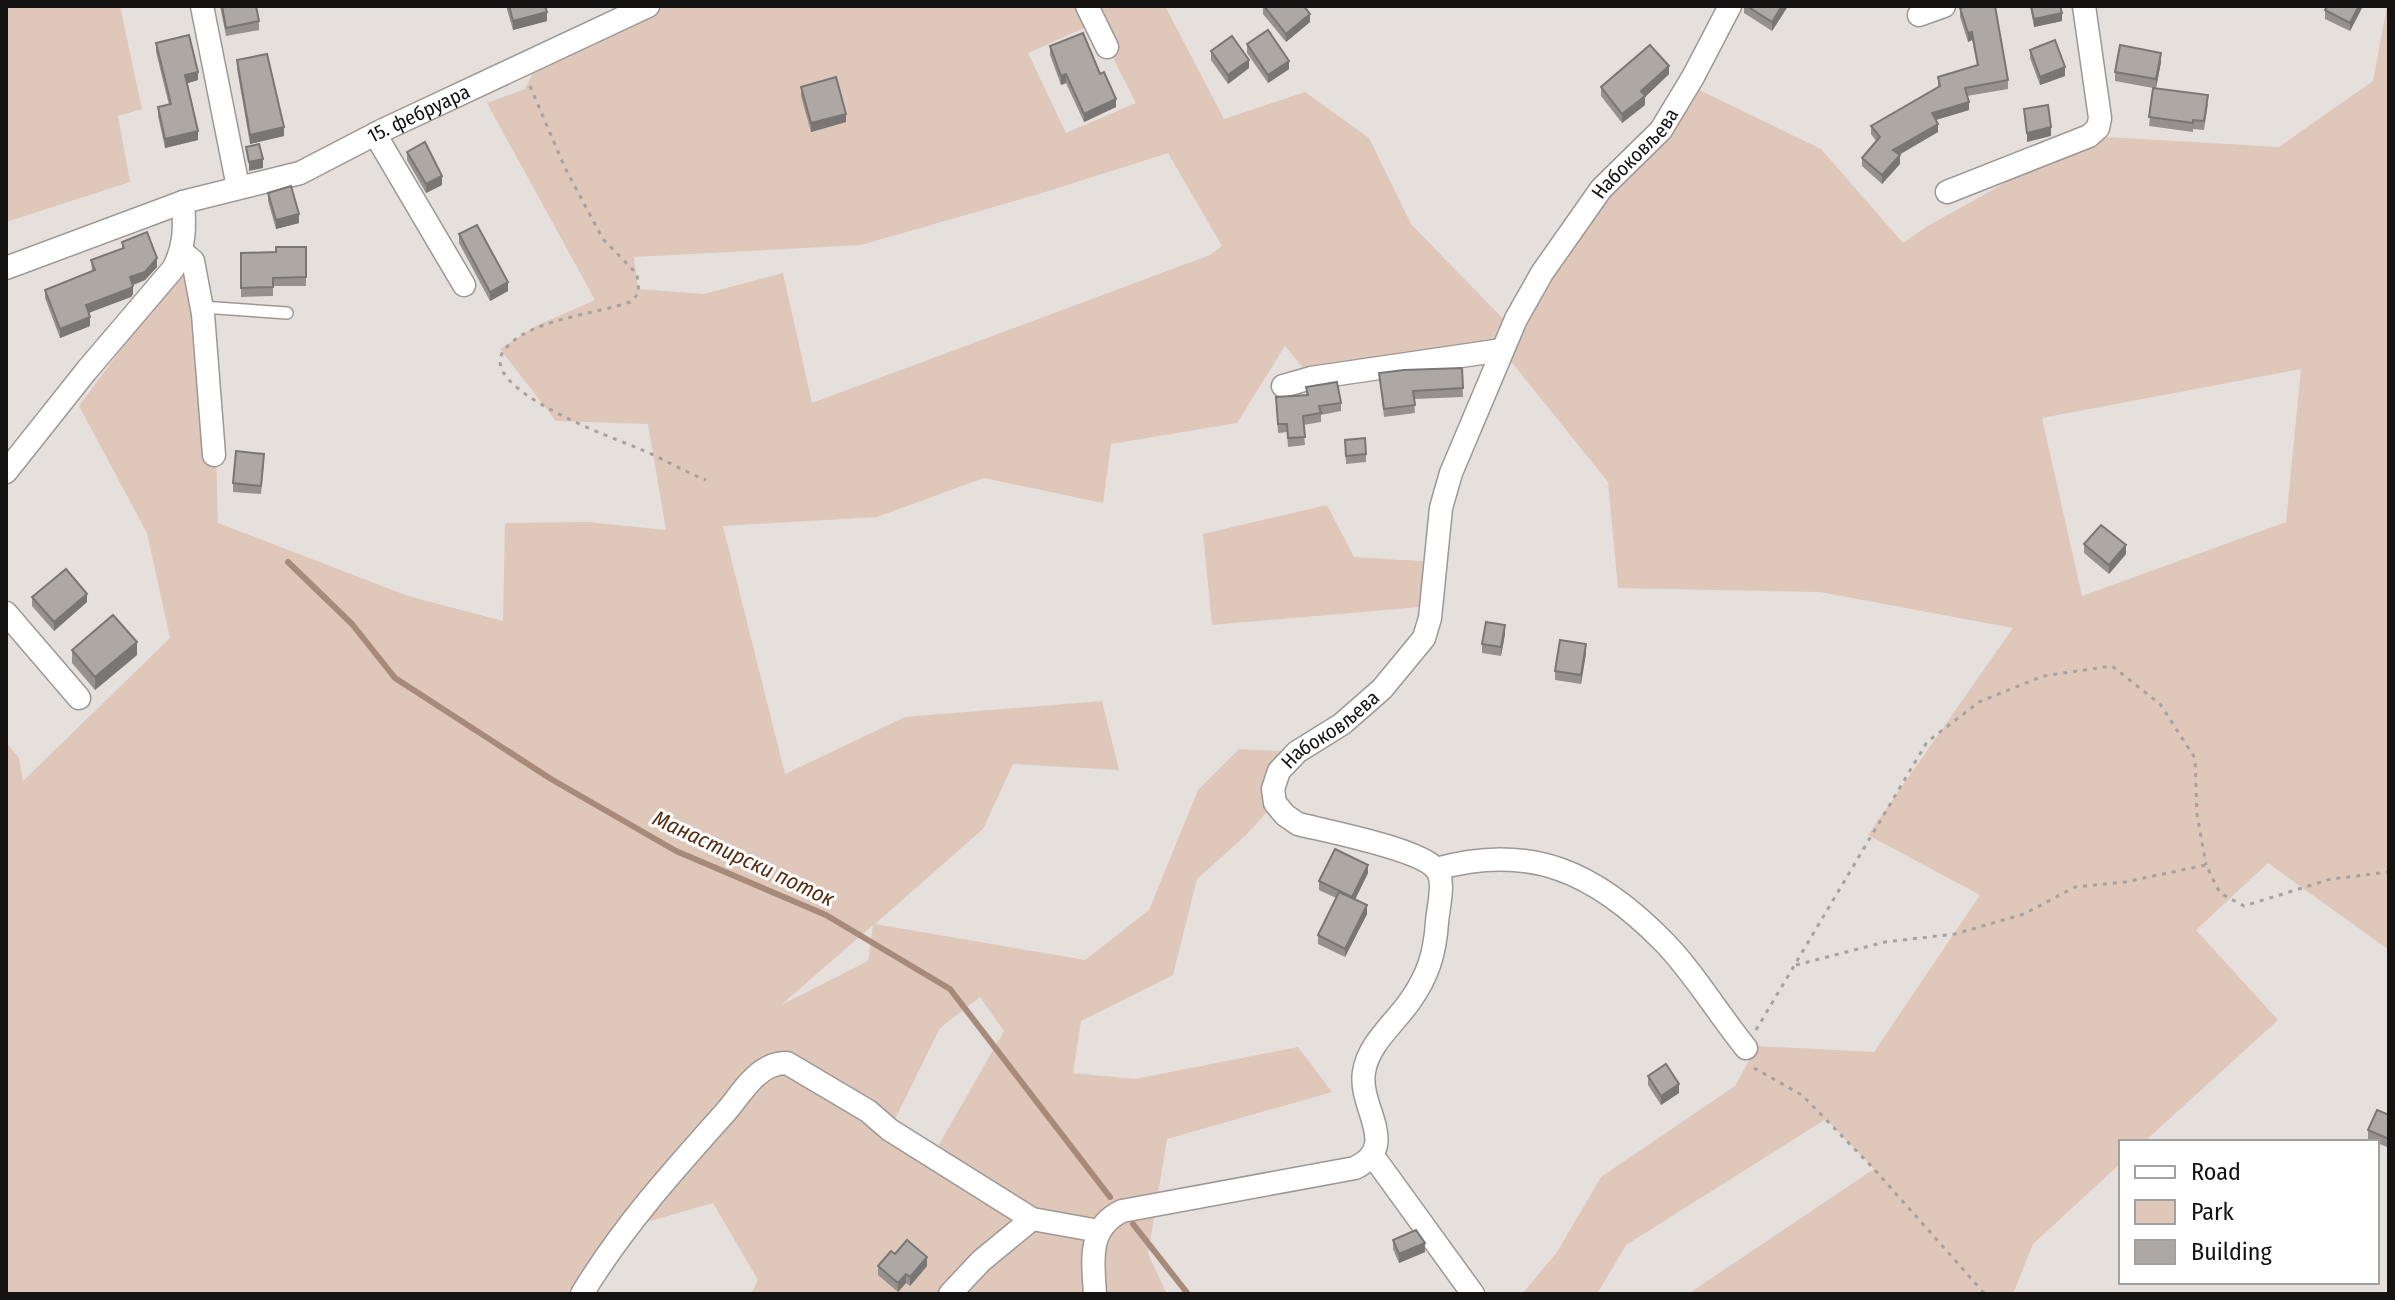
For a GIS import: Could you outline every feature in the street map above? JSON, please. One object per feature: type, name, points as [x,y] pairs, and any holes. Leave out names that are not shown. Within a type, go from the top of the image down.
[{"type":"street","points":[[202,6],[238,187]]},
{"type":"street","name":"15. фебруара","points":[[6,268],[183,202],[300,173],[375,134],[648,6]]},
{"type":"street","points":[[1087,6],[1107,47]]},
{"type":"street","name":"Набоковљева","points":[[1436,869],[1399,849],[1298,824],[1275,803],[1273,789],[1279,771],[1297,752],[1342,724],[1382,689],[1424,638],[1430,618],[1441,508],[1451,473],[1502,350],[1542,273],[1573,225],[1601,189],[1661,130],[1730,6]]},
{"type":"street","points":[[1919,15],[1944,6]]},
{"type":"street","points":[[1947,192],[2089,136],[2098,128],[2100,118],[2084,6]]},
{"type":"street","points":[[375,134],[464,285]]},
{"type":"street","points":[[6,472],[87,370],[165,280],[181,251],[183,202]]},
{"type":"street","points":[[181,251],[193,261],[202,307],[214,455]]},
{"type":"street","points":[[1283,386],[1311,378],[1502,350]]},
{"type":"street","points":[[6,613],[79,698]]},
{"type":"street","points":[[1095,1294],[1093,1258],[1099,1231],[1108,1217],[1122,1211],[1355,1168],[1369,1161],[1378,1135],[1365,1098],[1364,1072],[1373,1048],[1426,976],[1436,942],[1440,885],[1436,869],[1464,861],[1536,861],[1575,874],[1610,894],[1664,942],[1746,1048]]},
{"type":"street","points":[[582,1294],[624,1232],[702,1138],[767,1067],[778,1063],[787,1063],[868,1111],[890,1130],[1032,1219],[1099,1231]]},
{"type":"street","points":[[1373,1156],[1473,1294]]},
{"type":"street","points":[[950,1294],[981,1261],[1032,1219]]},
{"type":"lane","points":[[202,307],[287,313]]},
{"type":"path","points":[[522,64],[535,103],[565,168],[603,239],[637,274],[640,286],[637,296],[630,302],[520,336],[499,357],[501,369],[516,386],[561,416],[706,480]]},
{"type":"path","points":[[1985,1294],[1874,1169],[1802,1095],[1750,1065],[1746,1048],[1927,742],[1979,702],[2043,676],[2112,666],[2160,704],[2195,758],[2197,814],[2206,865],[2220,893],[2244,906],[2331,879],[2389,872]]},
{"type":"path","points":[[1794,965],[1885,942],[1955,934],[2024,914],[2075,887],[2125,882],[2206,865]]},
{"type":"green space","points":[[6,6],[120,6],[142,109],[118,116],[130,182],[6,222]]},
{"type":"green space","points":[[648,6],[1165,6],[1224,119],[1305,92],[1369,138],[1411,224],[1513,329],[1689,85],[1821,149],[1903,243],[1926,227],[2089,136],[2279,147],[2373,81],[2389,6],[2389,950],[2268,863],[2196,930],[2278,1020],[2146,1140],[2119,1140],[2119,1165],[2033,1244],[2013,1294],[1688,1294],[1874,1169],[1826,1119],[1626,1245],[1597,1294],[1522,1294],[1557,1252],[1601,1177],[1735,1086],[1757,1046],[1874,1052],[1980,895],[1868,835],[2013,628],[1820,592],[1618,588],[1608,482],[1502,350],[1311,378],[1285,346],[1237,423],[1111,444],[1103,503],[984,478],[877,517],[723,526],[785,774],[905,717],[1102,701],[1119,770],[1013,764],[983,829],[875,924],[1085,960],[1149,910],[1198,790],[1239,749],[1297,752],[1275,803],[1246,835],[1197,879],[1173,975],[1081,1021],[1073,1073],[1135,1079],[1298,1047],[1332,1092],[1167,1139],[1148,1254],[1167,1294],[751,1294],[758,1280],[713,1203],[608,1233],[567,1294],[6,1294],[6,742],[19,758],[23,781],[170,638],[147,533],[79,406],[182,267],[209,320],[218,523],[408,596],[503,621],[505,523],[588,522],[666,530],[648,424],[556,421],[500,349],[536,326],[595,300],[487,103],[525,89],[542,54]],"holes":[[[1095,23],[1136,103],[1066,133],[1028,53]],[[1168,153],[1222,246],[1210,255],[812,403],[783,273],[704,294],[638,289],[634,257],[861,245]],[[2301,369],[2286,522],[2082,596],[2042,418]],[[873,925],[868,961],[781,1005]],[[980,997],[1004,1031],[933,1155],[890,1129],[940,1028]]]},
{"type":"green space","points":[[1327,505],[1354,557],[1436,562],[1431,606],[1212,625],[1203,534]]},
{"type":"building","points":[[222,6],[256,6],[259,21],[226,28]]},
{"type":"building","points":[[509,6],[545,6],[547,12],[513,21]]},
{"type":"building","points":[[1264,6],[1304,6],[1310,14],[1286,34]]},
{"type":"building","points":[[1747,6],[1782,6],[1772,22]]},
{"type":"building","points":[[1995,6],[2008,80],[1965,88],[1969,102],[1932,113],[1938,124],[1893,150],[1900,155],[1882,175],[1862,158],[1880,137],[1871,126],[1940,86],[1938,77],[1978,65],[1972,32],[1968,33],[1960,8]]},
{"type":"building","points":[[2031,6],[2060,6],[2062,13],[2034,19]]},
{"type":"building","points":[[2327,6],[2359,6],[2350,23],[2325,10]]},
{"type":"building","points":[[1268,30],[1289,61],[1268,75],[1247,44]]},
{"type":"building","points":[[1083,33],[1100,74],[1104,72],[1116,99],[1084,114],[1066,74],[1061,76],[1050,46]]},
{"type":"building","points":[[189,35],[198,72],[185,75],[198,131],[165,139],[158,107],[171,104],[156,43]]},
{"type":"building","points":[[1232,36],[1249,60],[1228,75],[1211,51]]},
{"type":"building","points":[[2055,40],[2065,67],[2040,77],[2030,50]]},
{"type":"building","points":[[1650,45],[1669,66],[1641,91],[1645,96],[1622,114],[1601,87]]},
{"type":"building","points":[[2120,45],[2161,53],[2156,79],[2115,72]]},
{"type":"building","points":[[267,54],[284,127],[250,135],[237,60]]},
{"type":"building","points":[[836,77],[846,114],[811,123],[801,87]]},
{"type":"building","points":[[2153,88],[2208,95],[2204,121],[2193,120],[2193,123],[2149,117]]},
{"type":"building","points":[[2048,105],[2051,127],[2027,133],[2024,109]]},
{"type":"building","points":[[425,142],[442,176],[426,184],[407,152]]},
{"type":"building","points":[[259,144],[263,159],[249,162],[246,147]]},
{"type":"building","points":[[291,186],[299,214],[276,220],[268,193]]},
{"type":"building","points":[[477,225],[508,282],[490,292],[459,234]]},
{"type":"building","points":[[147,232],[157,258],[145,272],[130,277],[133,286],[86,305],[90,317],[60,329],[45,290],[95,270],[91,260],[124,248],[122,242]]},
{"type":"building","points":[[276,247],[306,247],[306,277],[273,278],[273,287],[241,288],[241,253],[276,252]]},
{"type":"building","points":[[1462,368],[1463,388],[1413,391],[1415,405],[1384,409],[1379,373]]},
{"type":"building","points":[[1337,382],[1341,403],[1319,406],[1321,413],[1303,416],[1305,437],[1288,438],[1287,424],[1278,424],[1276,397],[1308,395],[1306,387]]},
{"type":"building","points":[[1365,438],[1366,454],[1346,456],[1345,440]]},
{"type":"building","points":[[236,451],[264,454],[261,486],[233,483]]},
{"type":"building","points":[[2101,525],[2126,545],[2109,565],[2084,544]]},
{"type":"building","points":[[66,569],[87,594],[54,622],[32,597]]},
{"type":"building","points":[[113,615],[137,642],[95,677],[72,650]]},
{"type":"building","points":[[1486,622],[1505,625],[1501,647],[1482,644]]},
{"type":"building","points":[[1560,640],[1586,644],[1581,675],[1555,671]]},
{"type":"building","points":[[1335,849],[1368,865],[1352,897],[1319,881]]},
{"type":"building","points":[[1339,892],[1367,905],[1345,949],[1318,935]]},
{"type":"building","points":[[1666,1064],[1679,1084],[1661,1096],[1648,1076]]},
{"type":"building","points":[[2377,1110],[2389,1115],[2389,1139],[2368,1130]]},
{"type":"building","points":[[1416,1230],[1425,1243],[1399,1254],[1393,1240]]},
{"type":"building","points":[[907,1240],[927,1257],[910,1277],[906,1274],[898,1283],[878,1266],[891,1251],[895,1254]]},
{"type":"waterway","name":"Манастирски поток","points":[[288,562],[352,624],[395,678],[551,779],[676,851],[826,915],[950,989],[1110,1197]]},
{"type":"waterway","name":"Манастирски поток","points":[[1133,1224],[1188,1294]]}]
